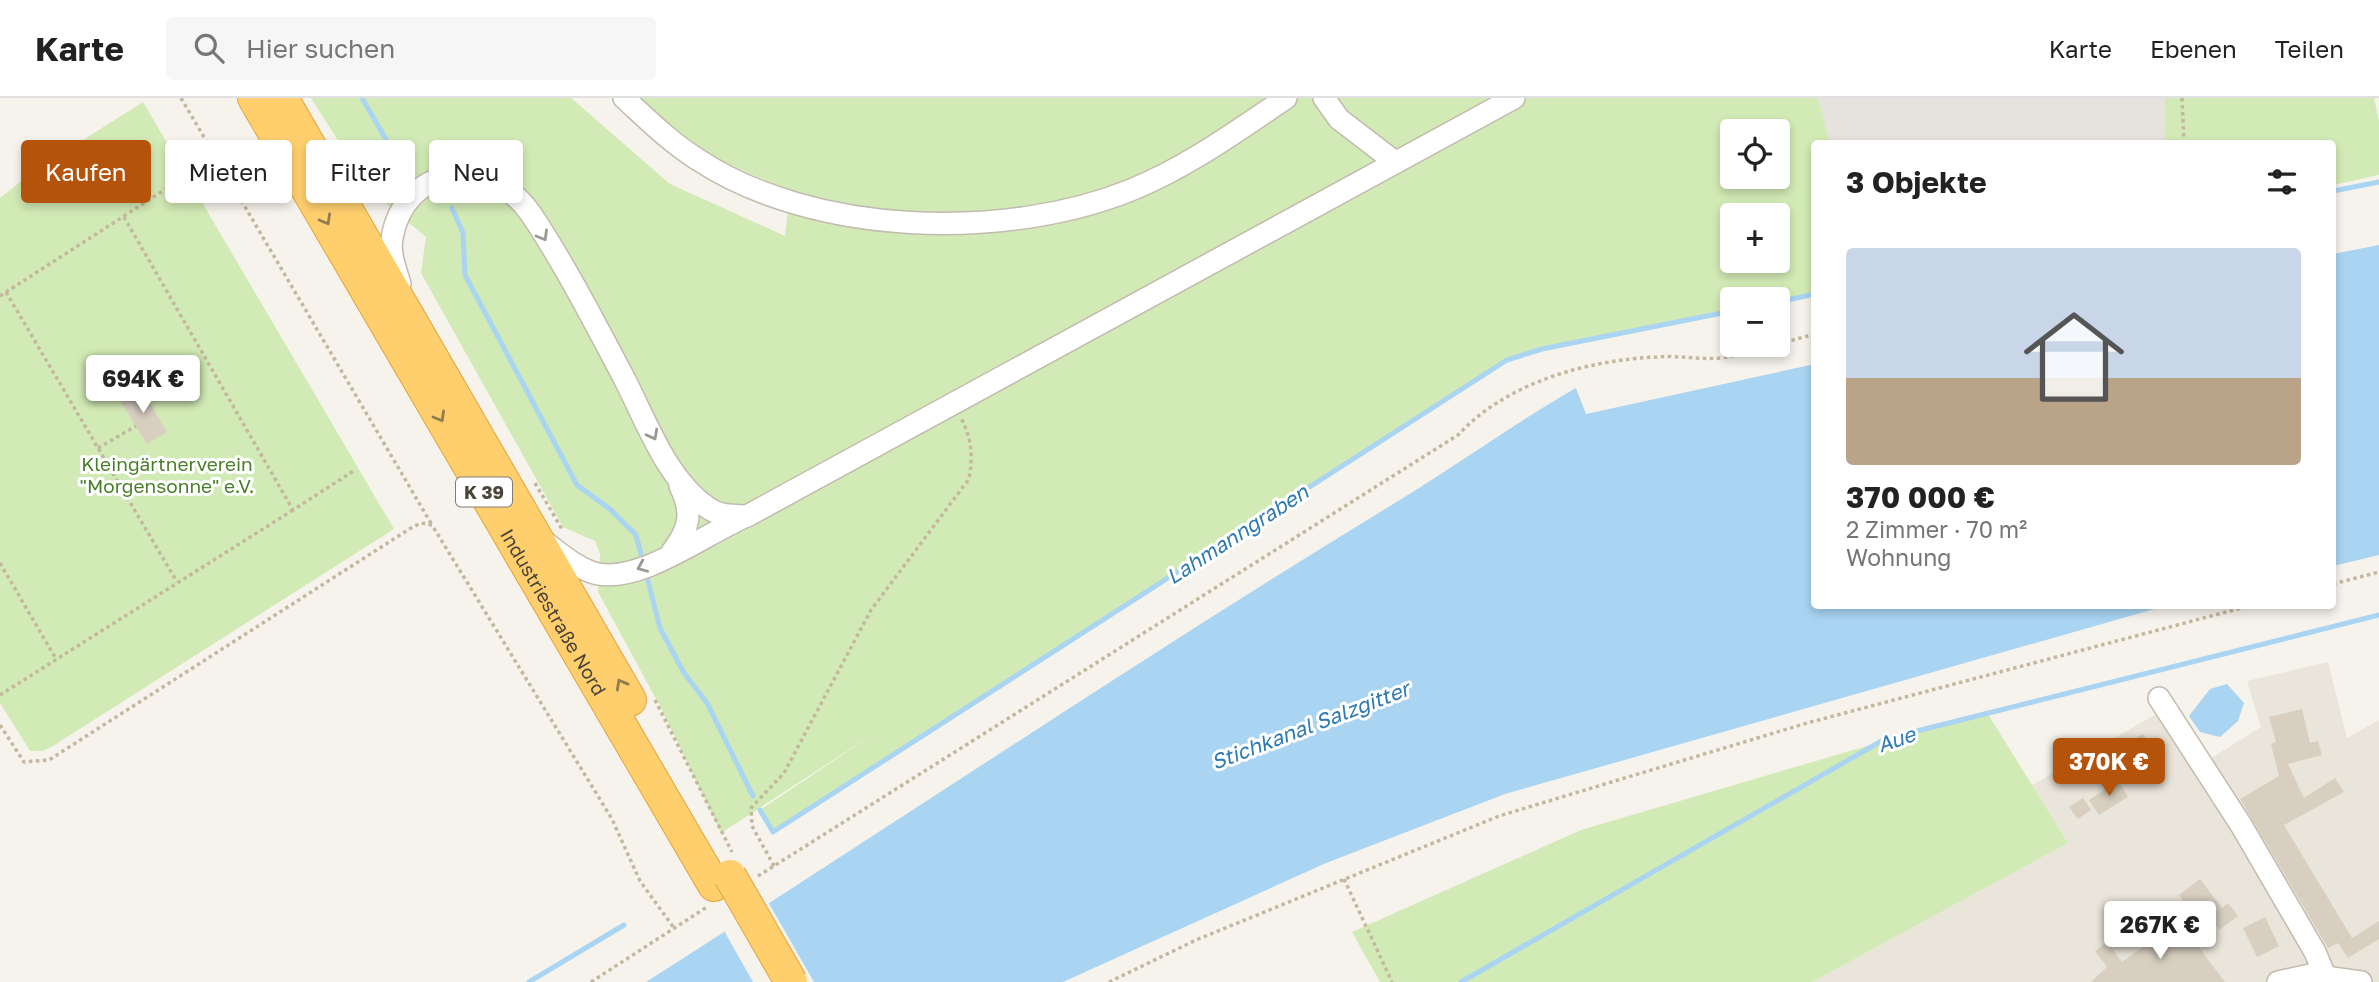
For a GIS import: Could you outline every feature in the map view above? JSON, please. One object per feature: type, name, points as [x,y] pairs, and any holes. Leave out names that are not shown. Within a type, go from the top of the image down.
[{"type":"highway","name":"Industriestraße Nord","points":[[254,98],[729,886],[791,982]]},
{"type":"highway","name":"Industriestraße Nord","points":[[282,98],[538,537],[729,886],[770,982]]},
{"type":"street","points":[[624,98],[660,131],[699,160],[785,199],[830,212],[898,221],[984,223],[1066,211],[1132,190],[1169,171],[1286,98]]},
{"type":"street","points":[[1324,98],[1339,119],[1395,162]]},
{"type":"street","points":[[538,537],[582,567],[599,574],[634,572],[747,516],[1514,98]]},
{"type":"street","points":[[408,313],[393,259],[391,240],[411,195],[430,180],[461,173],[495,182],[529,212],[668,462],[690,512],[690,523],[669,555]]},
{"type":"street","points":[[668,462],[707,507],[721,515],[747,516]]},
{"type":"street","points":[[2159,698],[2241,825],[2315,952],[2325,975]]},
{"type":"street","points":[[2278,982],[2325,975],[2361,982]]},
{"type":"path","points":[[181,98],[432,525],[612,819],[649,896],[674,928]]},
{"type":"path","points":[[2182,98],[2184,140]]},
{"type":"path","points":[[0,296],[165,190]]},
{"type":"path","points":[[124,217],[293,510]]},
{"type":"path","points":[[6,292],[177,582]]},
{"type":"path","points":[[1790,340],[1811,335]]},
{"type":"path","points":[[591,982],[674,928],[729,886],[774,866],[1458,435],[1474,417],[1502,401],[1581,366],[1657,357],[1720,357]]},
{"type":"path","points":[[774,866],[752,825],[751,808],[784,773],[871,610],[969,479],[973,460],[969,434],[954,404]]},
{"type":"path","points":[[98,448],[135,426]]},
{"type":"path","points":[[0,695],[355,470]]},
{"type":"path","points":[[0,725],[24,762],[48,760],[411,528],[421,523],[432,525]]},
{"type":"path","points":[[0,563],[56,659]]},
{"type":"path","points":[[2336,583],[2379,572]]},
{"type":"path","points":[[1110,982],[1196,940],[1499,816],[1784,730],[2238,609]]},
{"type":"path","points":[[1344,879],[1392,982]]},
{"type":"shaded area","points":[[1818,98],[2165,98],[2165,140],[1829,140]]},
{"type":"shaded area","points":[[2328,662],[2347,738],[2379,720],[2379,982],[1812,982],[2068,843],[2032,785],[2174,704],[2208,760],[2261,727],[2247,681]]},
{"type":"green space","points":[[311,98],[571,98],[670,184],[785,236],[790,191],[706,154],[638,98],[1818,98],[1829,140],[1811,140],[1811,295],[1790,299],[1790,287],[1720,287],[1720,313],[1542,349],[1507,360],[773,832],[760,810],[878,731],[721,833],[661,708],[598,592],[600,554],[595,541],[563,527],[421,273],[426,237],[386,203],[415,203],[415,140],[338,140]]},
{"type":"green space","points":[[2165,98],[2374,98],[2379,121],[2379,175],[2336,184],[2336,140],[2165,140]]},
{"type":"green space","name":"Kleingärtnerverein \"Morgensonne\" e.V.","points":[[143,102],[165,140],[165,203],[202,203],[394,529],[53,746],[43,751],[30,751],[0,703],[0,198],[21,181],[21,203],[151,203],[151,140],[83,140]]},
{"type":"green space","points":[[1986,711],[2068,843],[1812,982],[1380,982],[1352,932],[1581,830]]},
{"type":"water","points":[[2379,245],[2379,555],[2336,565],[2336,253]]},
{"type":"water","name":"Stichkanal Salzgitter","points":[[1811,365],[1811,609],[2154,609],[1505,794],[1326,863],[1063,982],[646,982],[1532,414],[1576,388],[1586,414]]},
{"type":"water","points":[[2227,684],[2244,703],[2238,721],[2220,737],[2200,732],[2189,716],[2210,689]]},
{"type":"pier","points":[[767,900],[814,982],[753,982],[723,929]]},
{"type":"building","points":[[140,386],[167,432],[147,444],[119,399]]},
{"type":"building","points":[[2302,709],[2310,743],[2318,741],[2322,755],[2288,764],[2304,798],[2335,778],[2344,792],[2284,825],[2352,938],[2379,921],[2379,939],[2348,958],[2338,943],[2328,948],[2240,799],[2279,776],[2271,744],[2276,742],[2269,717]]},
{"type":"building","points":[[2143,734],[2158,758],[2124,778],[2107,752]]},
{"type":"building","points":[[2118,781],[2128,797],[2099,815],[2089,800]]},
{"type":"building","points":[[2083,798],[2091,810],[2078,819],[2069,807]]},
{"type":"building","points":[[2200,879],[2222,908],[2228,903],[2238,916],[2219,930],[2206,912],[2197,919],[2179,895]]},
{"type":"building","points":[[2265,917],[2279,946],[2257,957],[2243,928]]},
{"type":"building","points":[[2179,921],[2225,982],[2091,982],[2107,967],[2095,951],[2107,942],[2122,962]]},
{"type":"waterway","points":[[362,98],[386,140]]},
{"type":"waterway","name":"Lahmanngraben","points":[[2336,190],[2379,182]]},
{"type":"waterway","points":[[452,208],[463,233],[465,275],[577,485],[611,510],[636,535],[641,554]]},
{"type":"waterway","name":"Lahmanngraben","points":[[1790,299],[1811,295]]},
{"type":"waterway","name":"Lahmanngraben","points":[[760,810],[773,832],[1507,360],[1542,349],[1720,313]]},
{"type":"waterway","points":[[646,573],[660,628],[684,673],[707,703],[753,796]]},
{"type":"waterway","name":"Aue","points":[[1461,982],[1885,739],[2379,615]]},
{"type":"waterway","name":"Lahmanngraben","points":[[529,982],[624,925]]}]
